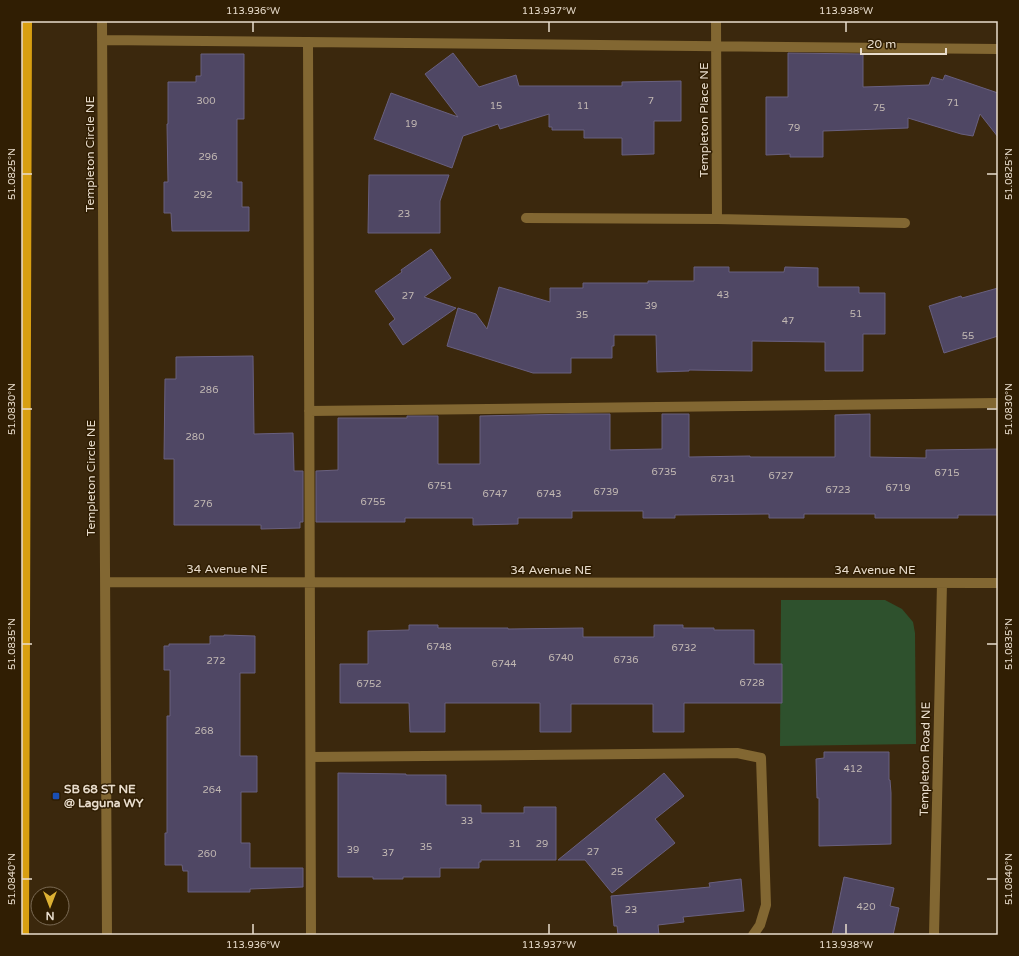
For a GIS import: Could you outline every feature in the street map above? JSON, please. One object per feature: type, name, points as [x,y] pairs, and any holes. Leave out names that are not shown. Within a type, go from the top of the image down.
[{"type":"main road","points":[[24,935],[27,21]]},
{"type":"street","name":"Templeton Circle NE","points":[[102,21],[107,935]]},
{"type":"street","name":"Templeton Place NE","points":[[716,21],[717,219]]},
{"type":"street","points":[[102,40],[998,49]]},
{"type":"street","points":[[308,42],[312,935]]},
{"type":"street","points":[[526,218],[717,219],[905,223]]},
{"type":"street","points":[[309,411],[998,403]]},
{"type":"street","name":"34 Avenue NE","points":[[105,582],[998,583]]},
{"type":"street","name":"Templeton Road NE","points":[[934,935],[942,583]]},
{"type":"street","points":[[311,757],[737,753],[761,758],[766,905],[760,926],[752,935]]},
{"type":"green space","points":[[781,600],[885,600],[902,609],[913,622],[915,633],[916,744],[780,746]]},
{"type":"building","points":[[453,53],[479,87],[516,75],[519,86],[622,86],[622,82],[681,81],[681,121],[654,121],[654,154],[622,155],[622,138],[584,138],[584,130],[552,130],[552,127],[549,127],[549,114],[500,129],[498,124],[463,136],[452,168],[374,139],[391,93],[458,117],[425,74]]},
{"type":"building","points":[[788,53],[863,54],[863,87],[929,85],[932,77],[943,80],[945,75],[998,93],[998,137],[980,114],[973,136],[961,134],[908,118],[908,128],[823,131],[823,157],[790,157],[790,154],[766,155],[766,97],[788,97]]},
{"type":"building","points":[[201,54],[244,54],[244,119],[237,119],[237,182],[242,182],[242,207],[249,207],[249,231],[172,231],[171,213],[164,213],[164,182],[168,182],[168,82],[196,82],[196,76],[201,76]]},
{"type":"building","points":[[369,175],[449,175],[440,201],[440,233],[368,233]]},
{"type":"building","points":[[431,249],[451,278],[424,297],[456,308],[403,345],[389,324],[395,319],[375,291]]},
{"type":"building","points":[[694,267],[729,267],[729,272],[784,272],[785,267],[818,268],[818,287],[859,287],[859,293],[885,293],[885,334],[863,334],[863,371],[825,371],[825,342],[752,341],[752,371],[689,370],[657,372],[656,335],[614,335],[612,358],[571,358],[571,373],[533,373],[447,346],[458,308],[476,314],[487,329],[499,287],[550,302],[550,288],[583,288],[583,283],[694,281]]},
{"type":"building","points":[[998,288],[998,336],[944,353],[929,306],[961,296],[962,298]]},
{"type":"building","points":[[253,356],[254,434],[293,433],[294,471],[303,471],[303,522],[300,522],[300,528],[261,529],[261,525],[174,525],[174,459],[164,459],[165,379],[176,379],[176,357]]},
{"type":"building","points":[[610,414],[610,450],[662,449],[662,414],[689,414],[689,457],[835,457],[835,415],[870,414],[870,457],[926,458],[926,450],[998,449],[998,515],[958,515],[958,518],[875,518],[875,514],[804,514],[804,518],[769,518],[769,514],[675,515],[675,518],[643,518],[643,511],[572,511],[572,518],[518,518],[518,524],[473,525],[473,518],[405,518],[405,522],[316,522],[316,471],[338,470],[338,418],[407,418],[407,416],[438,416],[438,464],[480,464],[480,416]]},
{"type":"building","points":[[409,625],[438,625],[438,628],[583,628],[583,637],[654,637],[654,625],[683,625],[683,628],[714,628],[714,630],[754,630],[754,664],[782,664],[782,703],[684,703],[684,732],[653,732],[653,704],[571,704],[571,732],[540,732],[540,703],[445,703],[445,732],[410,732],[409,703],[340,703],[340,664],[368,664],[368,631],[409,630]]},
{"type":"building","points":[[210,636],[255,636],[255,673],[240,673],[240,756],[257,756],[257,792],[241,792],[241,843],[250,843],[250,868],[303,868],[303,887],[250,889],[250,892],[188,892],[188,871],[183,871],[182,865],[165,865],[165,833],[167,833],[167,716],[170,716],[170,670],[164,670],[164,646],[169,646],[169,644],[210,644]]},
{"type":"building","points":[[824,752],[889,752],[891,844],[819,846],[819,798],[817,798],[816,759],[824,758]]},
{"type":"building","points":[[338,773],[446,775],[446,805],[481,805],[481,813],[524,813],[524,807],[556,807],[556,860],[481,860],[481,862],[479,862],[479,868],[440,868],[440,877],[373,879],[373,877],[338,877]]},
{"type":"building","points":[[664,773],[684,796],[655,819],[675,843],[612,893],[585,860],[558,860],[643,791]]},
{"type":"building","points":[[844,877],[894,888],[890,906],[899,908],[893,935],[832,935]]},
{"type":"building","points":[[741,879],[744,911],[683,917],[684,922],[658,925],[659,935],[618,935],[617,926],[614,926],[611,896],[710,887],[709,883]]},
{"type":"place","name":"SB 68 ST NE @ Laguna WY","points":[[56,796]]}]
